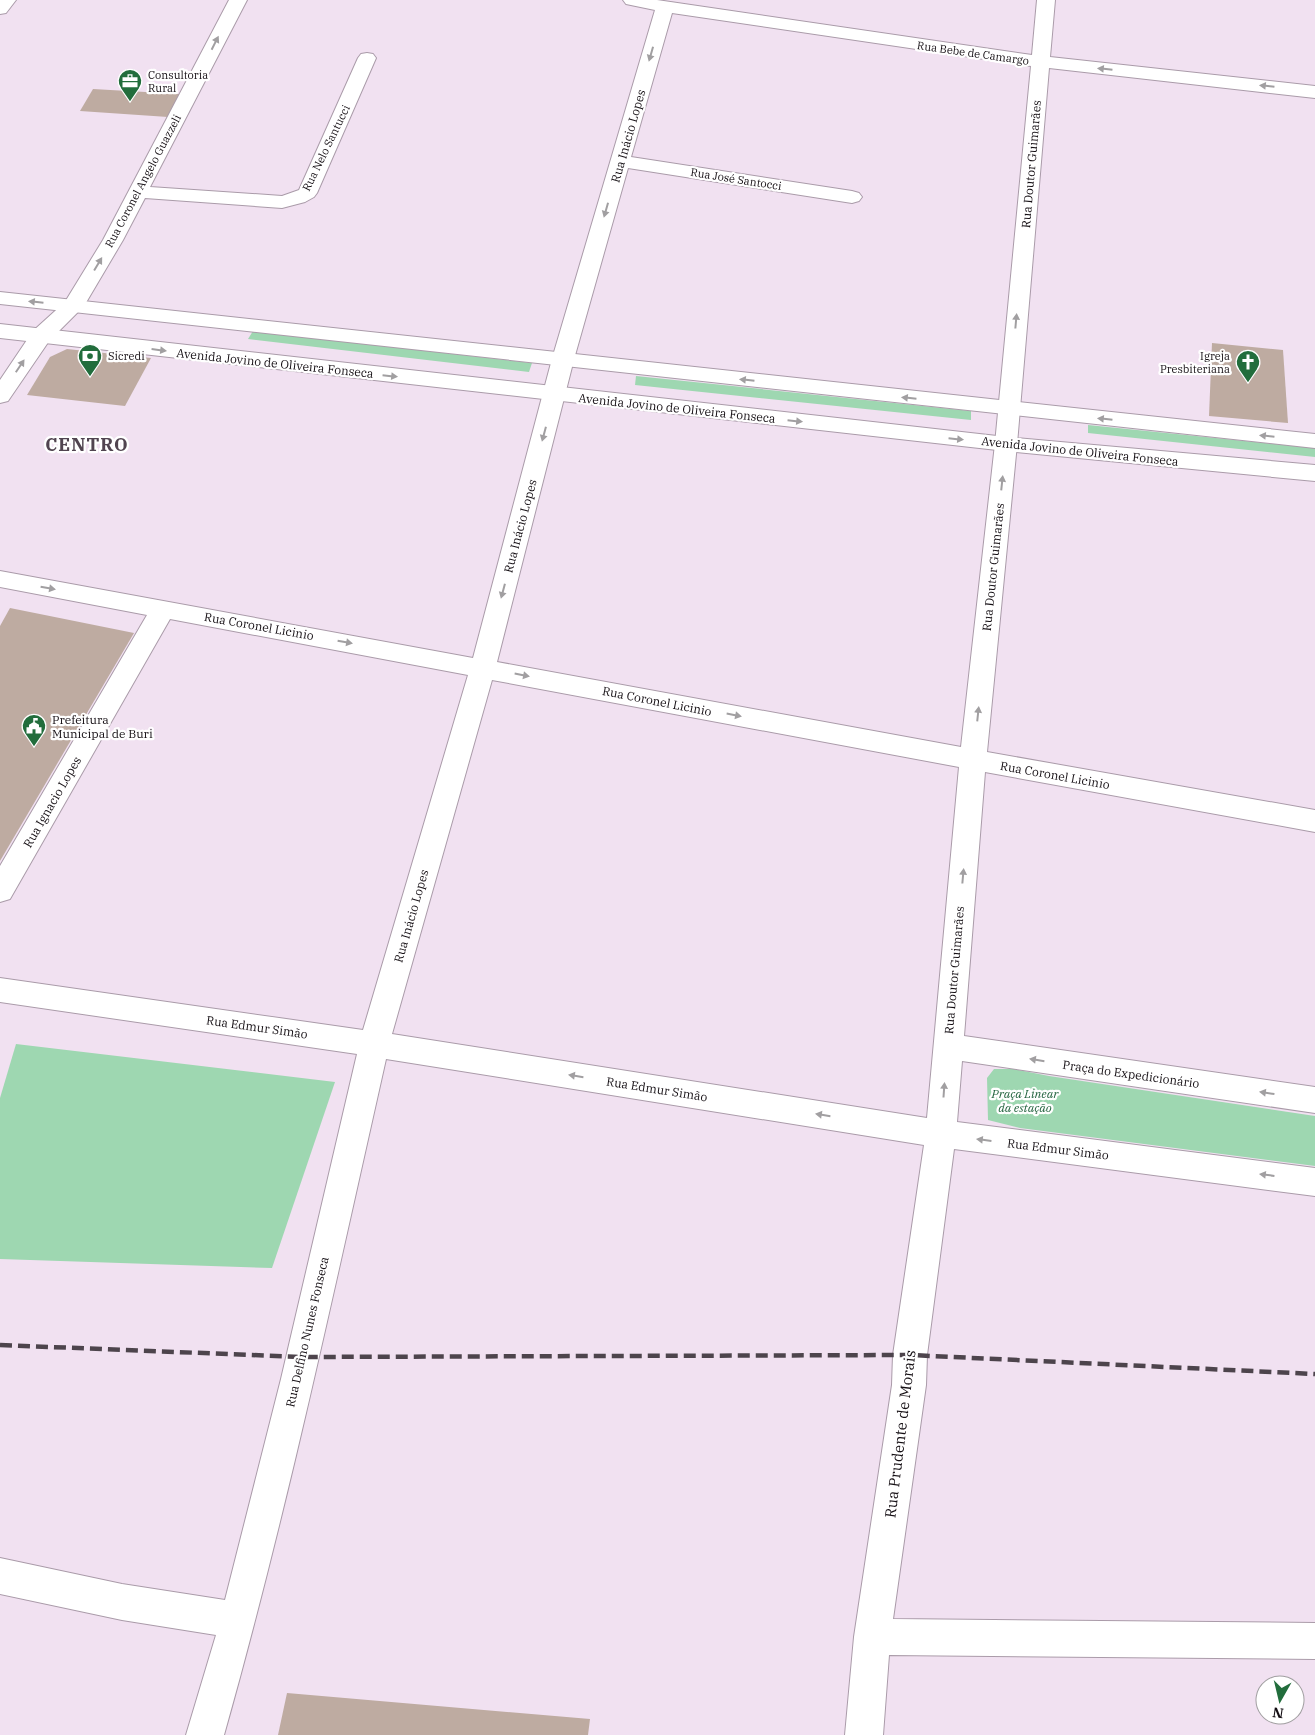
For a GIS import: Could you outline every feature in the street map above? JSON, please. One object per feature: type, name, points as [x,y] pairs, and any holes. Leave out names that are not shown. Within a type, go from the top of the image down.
[{"type":"street","points":[[0,9],[7,0]]},
{"type":"street","name":"Rua Coronel Angelo Guazzeli","points":[[0,396],[41,336],[73,306],[113,240],[238,0]]},
{"type":"street","name":"Rua Bebe de Camargo","points":[[632,0],[665,7],[1041,62],[1315,92]]},
{"type":"street","name":"Rua Doutor Guimarães","points":[[941,1134],[973,761],[1006,444],[1046,0]]},
{"type":"street","name":"Rua Inácio Lopes","points":[[374,1044],[483,667],[563,359],[665,7]]},
{"type":"street","name":"Rua Nelo Santucci","points":[[138,192],[282,202],[298,198],[307,193],[368,58]]},
{"type":"street","name":"Rua José Santocci","points":[[621,161],[852,197]]},
{"type":"street","points":[[0,298],[1315,441]]},
{"type":"street","points":[[206,355],[223,322]]},
{"type":"street","name":"Avenida Jovino de Oliveira Fonseca","points":[[0,331],[1006,444],[1315,473]]},
{"type":"street","name":"Rua Coronel Licinio","points":[[0,579],[483,667],[973,761],[1315,821]]},
{"type":"street","name":"Rua Ignacio Lopes","points":[[0,892],[163,609]]},
{"type":"street","name":"Rua Edmur Simão","points":[[0,990],[374,1044],[941,1134],[1315,1182]]},
{"type":"street","name":"Rua Delfino Nunes Fonseca","points":[[205,1735],[238,1620],[298,1379],[374,1044]]},
{"type":"street","name":"Praça do Expedicionário","points":[[948,1046],[1315,1100]]},
{"type":"street","name":"Rua Prudente de Morais","points":[[864,1735],[872,1638],[941,1134]]},
{"type":"street","points":[[0,1576],[122,1602],[238,1620]]},
{"type":"street","points":[[872,1638],[1315,1641]]},
{"type":"green space","points":[[253,331],[532,363],[529,372],[248,339]]},
{"type":"green space","points":[[636,376],[971,411],[971,420],[635,385]]},
{"type":"green space","points":[[1088,425],[1315,448],[1315,457],[1088,433]]},
{"type":"green space","points":[[16,1044],[335,1082],[272,1268],[0,1259],[0,1098]]},
{"type":"green space","name":"Praça Linear da estação","points":[[994,1069],[1014,1069],[1049,1076],[1315,1116],[1315,1166],[1020,1128],[988,1120],[987,1078]]},
{"type":"building","name":"Consultoria Rural","points":[[93,89],[180,94],[168,117],[80,111]]},
{"type":"building","name":"Igreja Presbiteriana","points":[[1212,343],[1283,350],[1288,423],[1209,416]]},
{"type":"building","name":"Sicredi","points":[[67,349],[151,358],[125,406],[27,395],[50,357]]},
{"type":"building","name":"Prefeitura Municipal de Buri","points":[[10,608],[134,633],[0,861],[0,626]]},
{"type":"building","points":[[287,1693],[590,1719],[588,1735],[278,1735]]},
{"type":"railway","points":[[0,1345],[302,1357],[910,1355],[1315,1374]]},
{"type":"place","name":"Consultoria Rural","points":[[130,102]]},
{"type":"place","name":"Sicredi","points":[[90,377]]},
{"type":"place","name":"Igreja Presbiteriana","points":[[1248,383]]},
{"type":"place","name":"Prefeitura Municipal de Buri","points":[[34,747]]},
{"type":"district","name":"CENTRO","points":[[87,444]]}]
